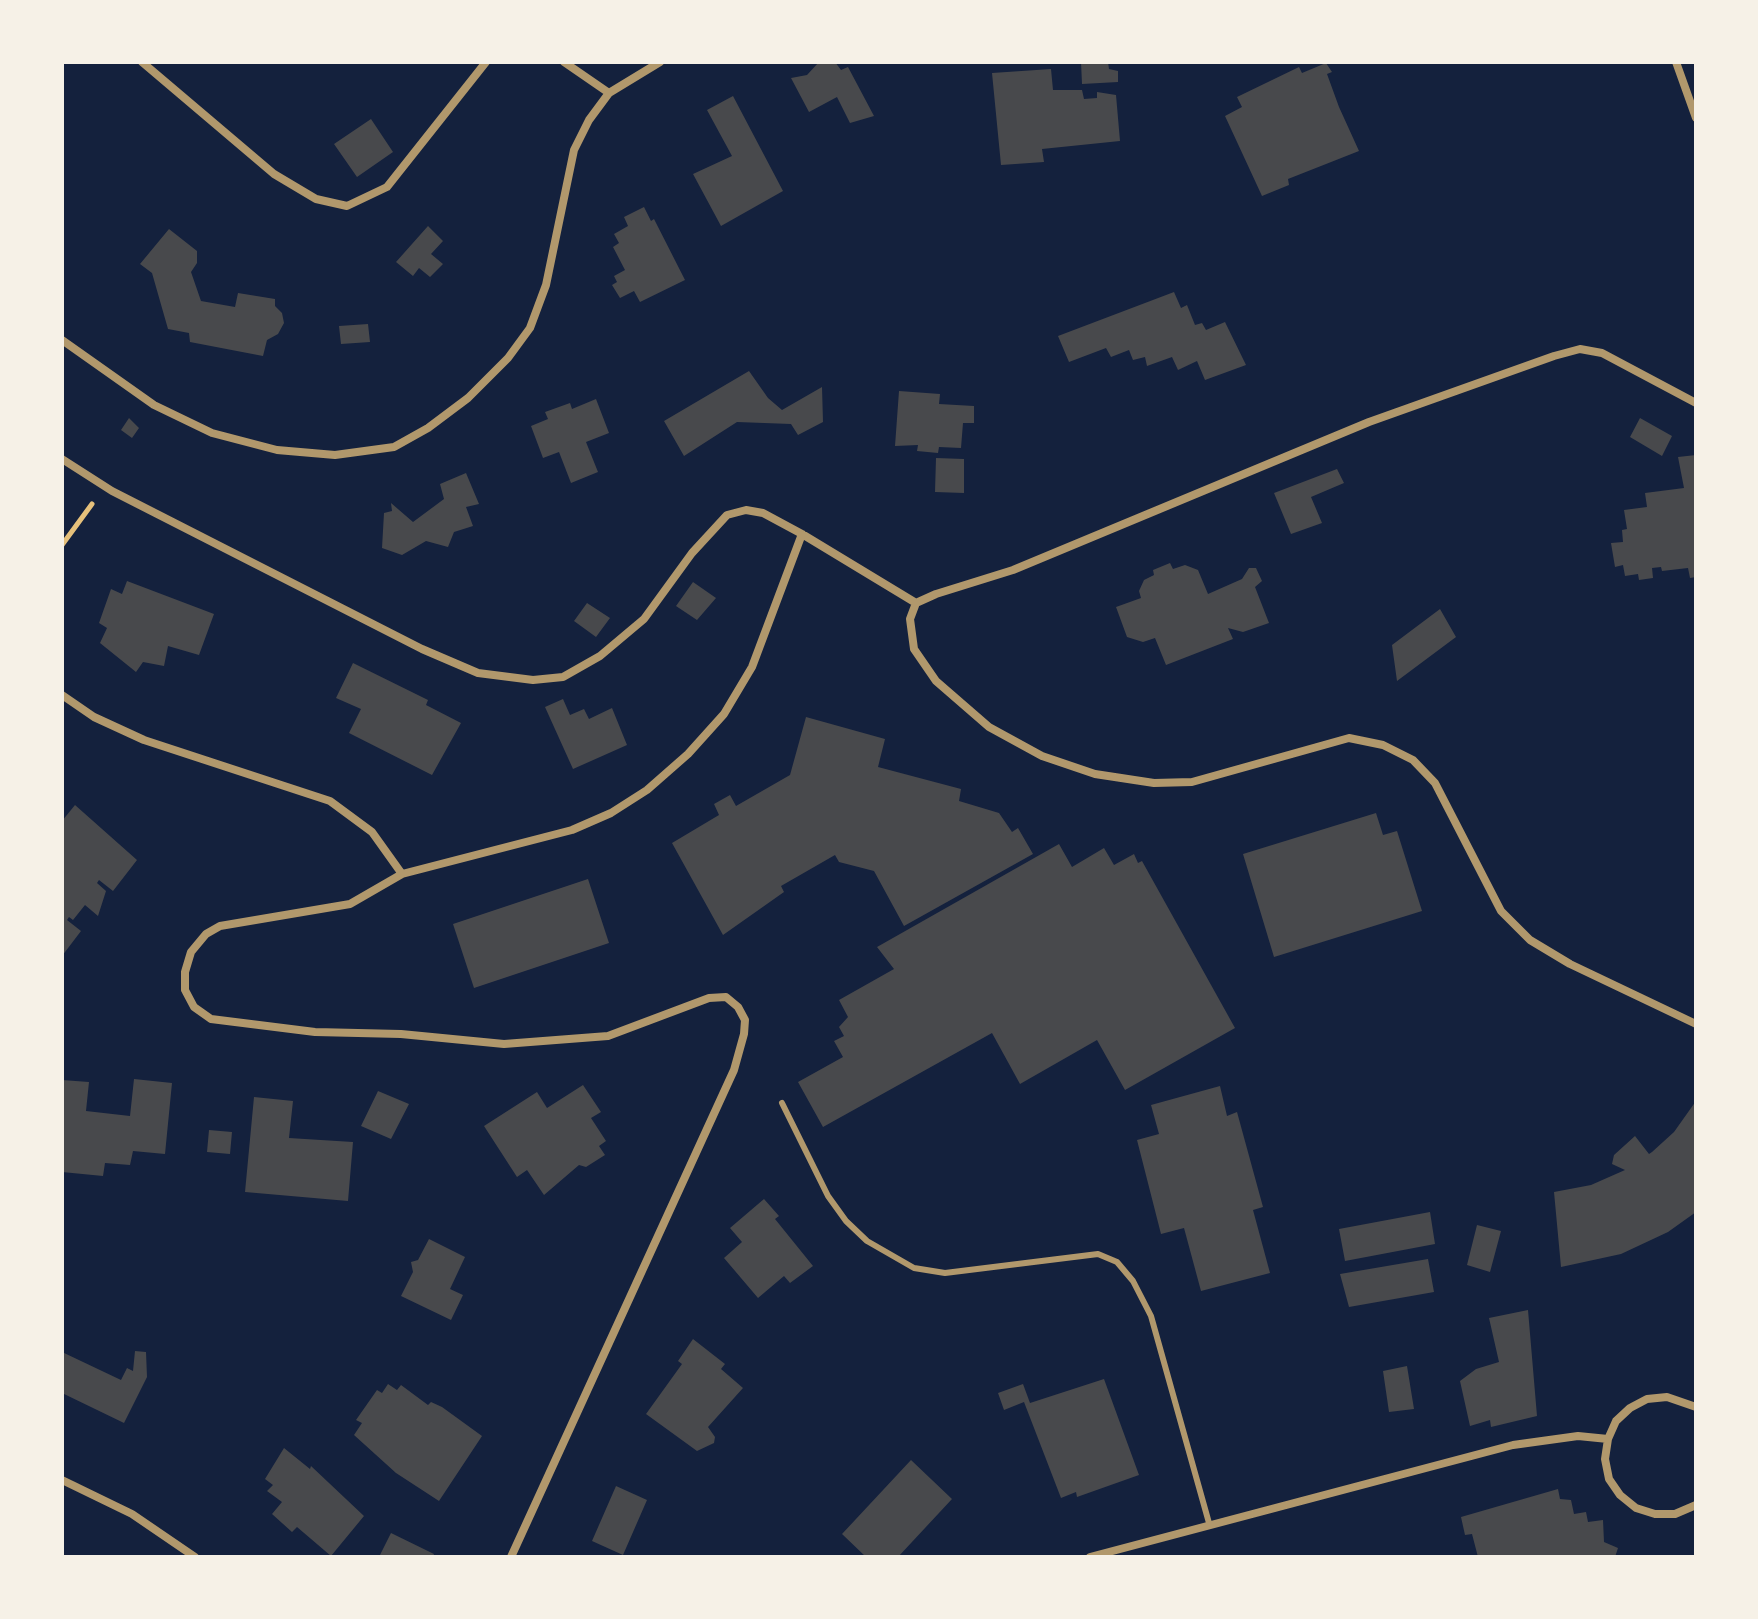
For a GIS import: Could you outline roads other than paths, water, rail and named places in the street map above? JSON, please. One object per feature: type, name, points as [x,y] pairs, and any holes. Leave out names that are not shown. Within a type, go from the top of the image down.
[{"type":"street","points":[[142,62],[274,174],[316,199],[347,206],[387,187],[486,62]]},
{"type":"street","points":[[564,62],[609,93]]},
{"type":"street","points":[[62,340],[154,405],[212,433],[277,450],[335,455],[394,447],[428,428],[468,398],[508,358],[530,328],[546,285],[574,150],[589,120],[609,93],[660,62]]},
{"type":"street","points":[[1676,62],[1696,118]]},
{"type":"street","points":[[62,459],[105,486],[422,649],[478,673],[533,680],[563,677],[600,656],[644,619],[692,553],[727,515],[746,510],[763,513],[802,534],[916,603],[1013,570],[1120,528],[1369,422],[1567,352],[1580,349],[1602,353],[1696,403]]},
{"type":"street","points":[[511,1557],[734,1070],[745,1020],[738,1007],[726,997],[709,998],[608,1036],[504,1044],[242,1025],[211,1019],[194,1007],[185,990],[185,972],[191,952],[206,934],[220,926],[350,904],[402,874],[572,830],[611,813],[647,790],[688,754],[724,714],[752,667],[802,534]]},
{"type":"street","points":[[916,603],[910,619],[914,649],[936,681],[989,727],[1042,756],[1095,774],[1154,783],[1192,782],[1349,738],[1383,745],[1413,760],[1435,783],[1501,911],[1530,940],[1570,964],[1696,1024]]},
{"type":"street","points":[[62,695],[94,717],[144,740],[330,801],[372,832],[402,874]]},
{"type":"street","points":[[1695,1507],[1675,1514],[1655,1514],[1636,1508],[1620,1495],[1609,1479],[1605,1459],[1608,1439],[1616,1421],[1630,1408],[1647,1399],[1667,1397],[1696,1407]]},
{"type":"street","points":[[1090,1557],[1209,1523],[1513,1445],[1578,1436],[1608,1439]]},
{"type":"street","points":[[62,1480],[132,1514],[195,1557]]},
{"type":"lane","points":[[782,1103],[828,1196],[846,1221],[867,1241],[914,1268],[945,1273],[1098,1254],[1117,1262],[1133,1281],[1151,1316],[1209,1523]]}]
